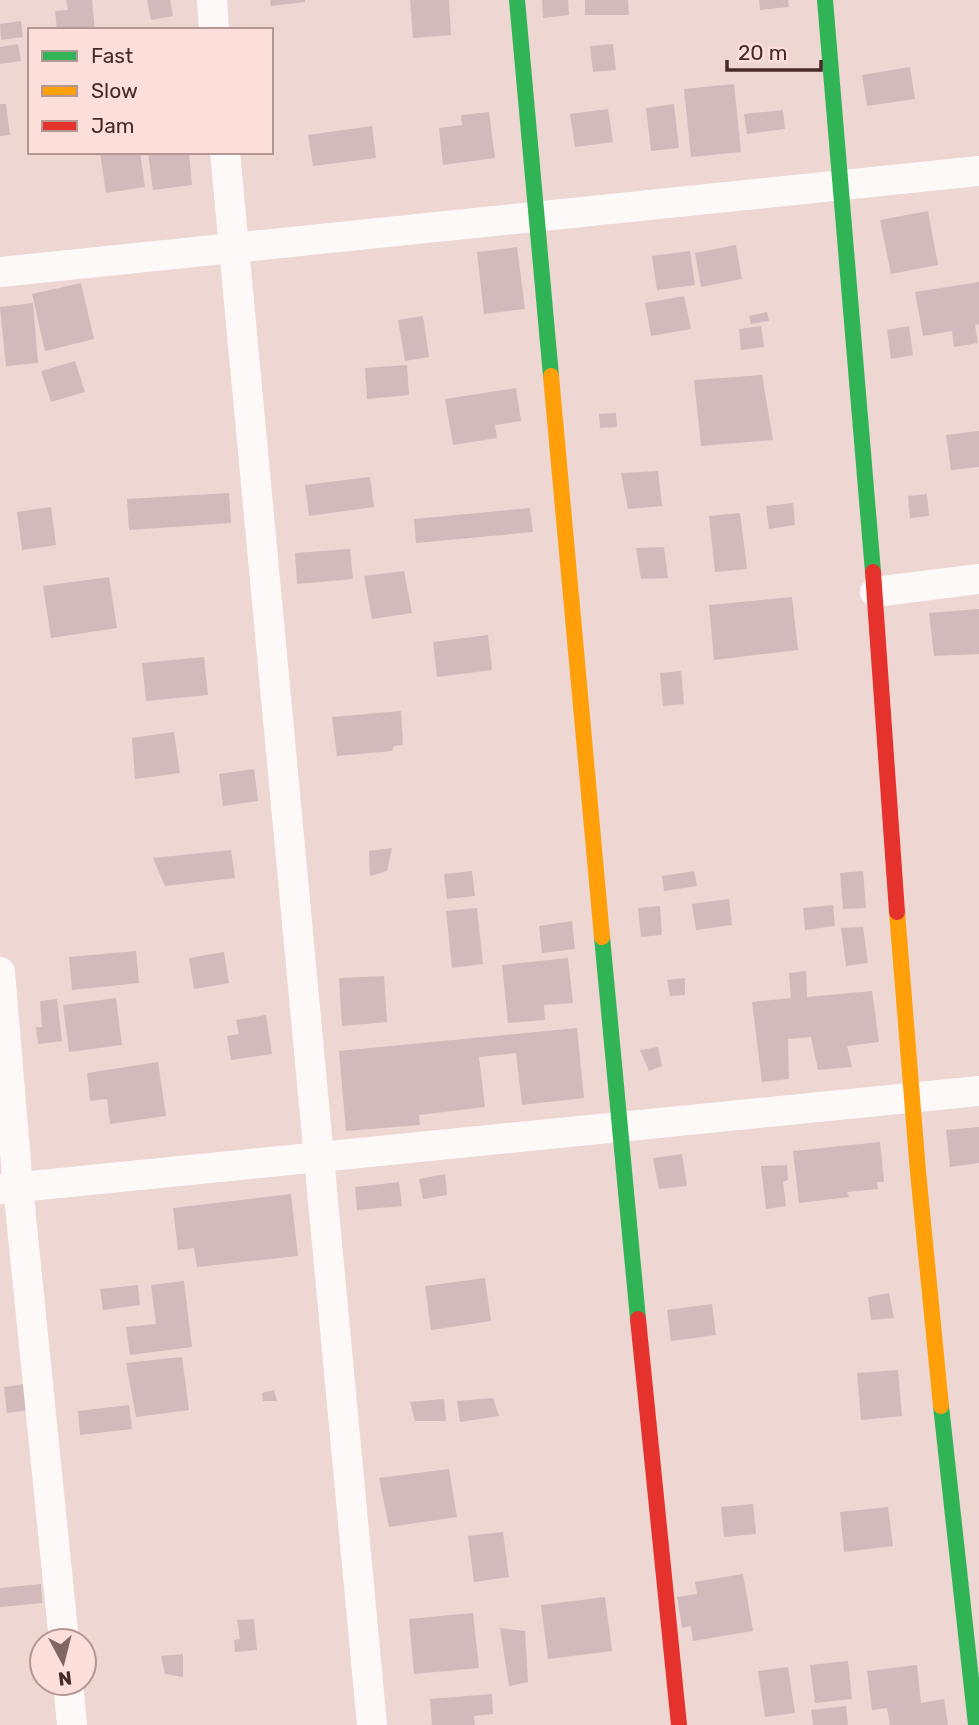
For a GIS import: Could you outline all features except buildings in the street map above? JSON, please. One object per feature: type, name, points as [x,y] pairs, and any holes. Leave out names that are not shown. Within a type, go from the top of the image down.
[{"type":"street","points":[[212,0],[214,28]]},
{"type":"street","points":[[517,0],[619,1126],[679,1725]]},
{"type":"street","points":[[825,0],[844,186],[911,1098],[976,1725]]},
{"type":"street","points":[[225,154],[372,1725]]},
{"type":"street","points":[[0,272],[979,171]]},
{"type":"street","points":[[875,592],[979,579]]},
{"type":"street","points":[[0,972],[9,1188],[62,1627]]},
{"type":"street","points":[[9,1188],[979,1091]]},
{"type":"street","points":[[69,1697],[72,1725]]},
{"type":"traffic: fast","points":[[517,0],[551,376]]},
{"type":"traffic: fast","points":[[825,0],[873,572]]},
{"type":"traffic: fast","points":[[602,937],[638,1319]]},
{"type":"traffic: fast","points":[[941,1406],[976,1725]]},
{"type":"traffic: slow","points":[[551,376],[602,937]]},
{"type":"traffic: slow","points":[[897,912],[918,1172],[941,1406]]},
{"type":"traffic: jam","points":[[873,572],[897,912]]},
{"type":"traffic: jam","points":[[638,1319],[679,1725]]}]
